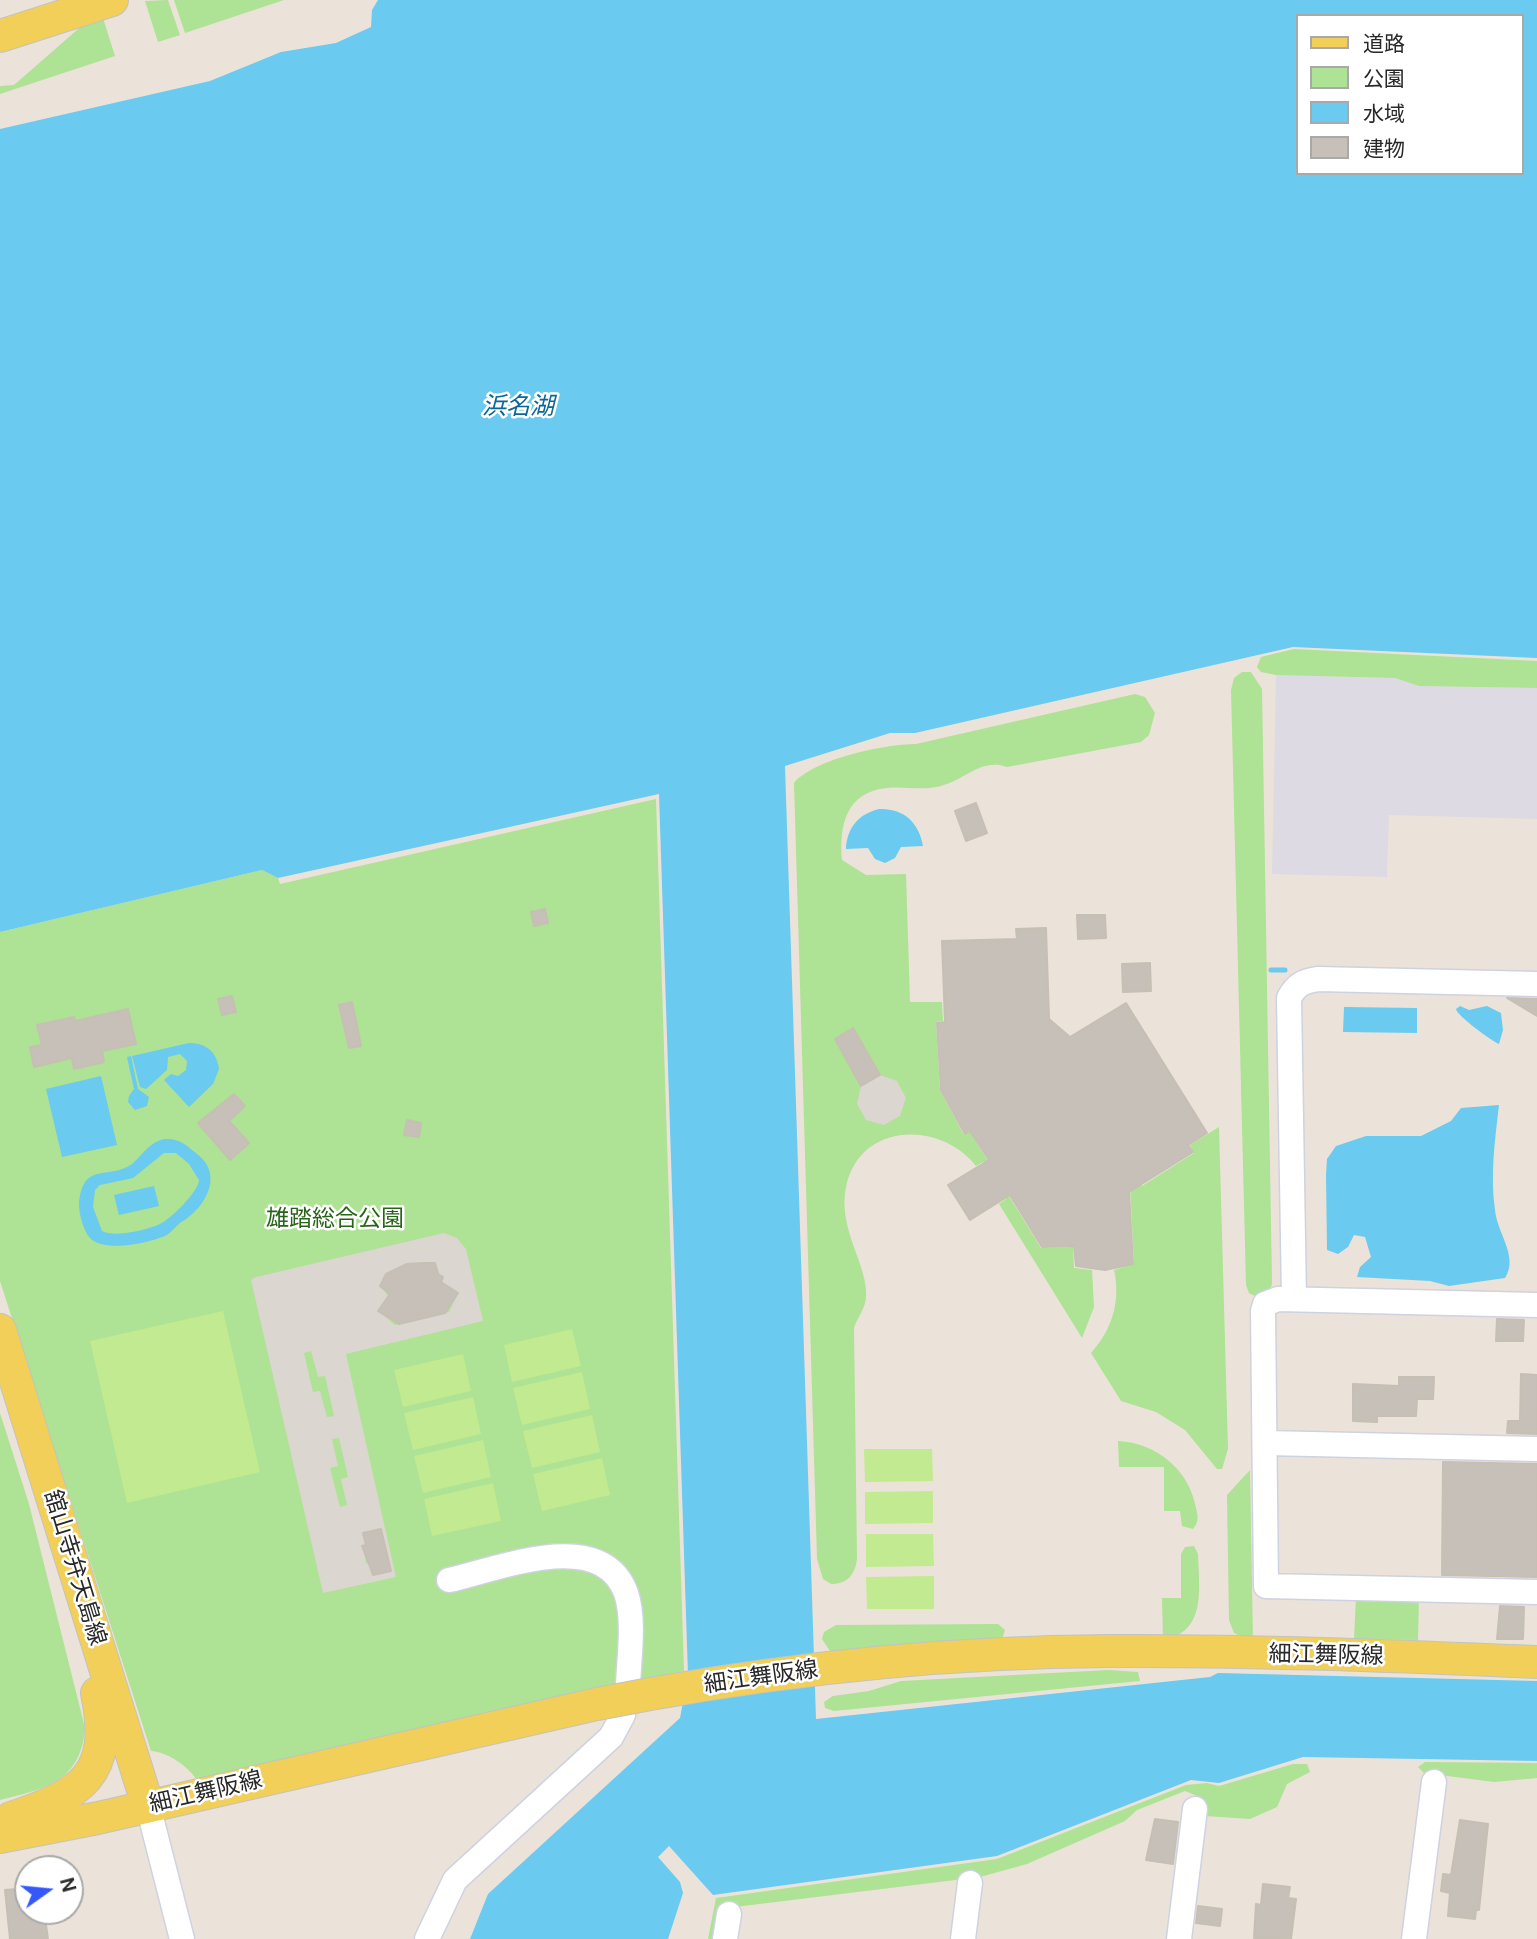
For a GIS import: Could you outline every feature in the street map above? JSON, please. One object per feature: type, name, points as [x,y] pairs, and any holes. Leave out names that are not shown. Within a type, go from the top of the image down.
[{"type":"main road","points":[[0,20],[61,0]]},
{"type":"main road","points":[[0,36],[106,2]]},
{"type":"main road","name":"舘山寺弁天島線","points":[[0,1330],[148,1806]]},
{"type":"main road","points":[[0,1822],[67,1796],[87,1778],[99,1755],[102,1715],[68,1545]]},
{"type":"main road","name":"細江舞阪線","points":[[0,1837],[610,1710],[650,1690],[827,1669],[984,1655],[1109,1651],[1537,1662]]},
{"type":"street","points":[[1294,1299],[1289,998],[1295,987],[1306,980],[1318,979],[1537,984]]},
{"type":"street","points":[[1537,1305],[1271,1299],[1263,1311],[1266,1586],[1537,1592]]},
{"type":"street","points":[[1266,1443],[1537,1449]]},
{"type":"street","points":[[449,1580],[569,1554],[596,1560],[613,1573],[626,1593],[650,1690]]},
{"type":"street","points":[[427,1939],[455,1880],[611,1737],[610,1710]]},
{"type":"street","points":[[1414,1939],[1434,1782]]},
{"type":"street","points":[[148,1806],[182,1939]]},
{"type":"street","points":[[1179,1939],[1195,1809]]},
{"type":"street","points":[[963,1939],[970,1883]]},
{"type":"street","points":[[725,1939],[729,1914]]},
{"type":"shaded area","points":[[1276,675],[1395,678],[1419,686],[1537,688],[1537,819],[1389,815],[1387,877],[1272,874]]},
{"type":"shaded area","points":[[880,1075],[897,1081],[906,1098],[900,1116],[884,1125],[866,1120],[857,1104],[861,1086]]},
{"type":"shaded area","points":[[444,1233],[457,1238],[466,1249],[483,1321],[346,1354],[396,1577],[323,1593],[251,1280]],"holes":[[[435,1263],[443,1283],[458,1293],[449,1312],[395,1325],[379,1311],[388,1296],[381,1286],[393,1270],[410,1264]],[[311,1351],[318,1377],[325,1376],[334,1416],[327,1417],[320,1391],[313,1392],[304,1353]],[[339,1438],[348,1477],[341,1479],[347,1505],[340,1507],[330,1468],[338,1466],[332,1439]],[[381,1529],[391,1570],[366,1563],[364,1533]]]},
{"type":"green space","points":[[168,0],[180,35],[158,42],[145,1]]},
{"type":"green space","points":[[174,0],[284,0],[185,33]]},
{"type":"green space","points":[[102,15],[115,56],[0,94],[0,86],[14,85],[93,16]]},
{"type":"green space","points":[[1294,649],[1537,661],[1537,688],[1419,686],[1395,678],[1276,675],[1261,672],[1257,667],[1261,657]]},
{"type":"green space","points":[[1242,672],[1251,672],[1262,689],[1272,1284],[1269,1292],[1255,1296],[1249,1293],[1246,1285],[1231,690],[1234,678]]},
{"type":"green space","points":[[1135,694],[1145,697],[1155,713],[1149,735],[1141,742],[1007,767],[989,765],[950,783],[934,787],[873,791],[854,803],[844,823],[842,860],[866,875],[906,874],[910,1002],[942,1002],[943,1021],[936,1022],[940,1090],[964,1135],[970,1132],[993,1169],[989,1172],[983,1162],[976,1166],[961,1151],[922,1135],[902,1135],[883,1140],[867,1150],[854,1166],[846,1187],[844,1203],[849,1232],[866,1286],[864,1306],[854,1328],[857,1559],[850,1577],[831,1584],[823,1579],[817,1559],[794,783],[817,767],[851,754],[916,744]]},
{"type":"green space","name":"雄踏総合公園","points":[[656,799],[684,1671],[196,1779],[176,1760],[151,1751],[0,1281],[0,932],[262,870],[278,878],[280,884]]},
{"type":"green space","points":[[1219,1127],[1228,1449],[1222,1469],[1217,1469],[1185,1430],[1156,1412],[1121,1401],[1091,1353],[1104,1335],[1113,1314],[1116,1293],[1114,1270],[1134,1264],[1129,1166],[1142,1186],[1194,1153],[1190,1145]]},
{"type":"green space","points":[[1004,1188],[1041,1248],[1073,1247],[1074,1268],[1092,1270],[1094,1307],[1082,1338],[999,1204],[1006,1199],[1001,1190]]},
{"type":"green space","points":[[223,1311],[260,1472],[127,1503],[90,1341]]},
{"type":"green space","points":[[572,1329],[581,1366],[512,1382],[504,1345]]},
{"type":"green space","points":[[463,1354],[471,1391],[403,1407],[394,1370]]},
{"type":"green space","points":[[582,1372],[590,1409],[522,1425],[513,1388]]},
{"type":"green space","points":[[473,1397],[481,1434],[413,1450],[404,1413]]},
{"type":"green space","points":[[0,1413],[29,1504],[85,1728],[82,1746],[68,1772],[45,1787],[0,1800]]},
{"type":"green space","points":[[592,1415],[600,1452],[532,1468],[523,1431]]},
{"type":"green space","points":[[483,1440],[491,1477],[423,1493],[414,1456]]},
{"type":"green space","points":[[1118,1441],[1132,1443],[1158,1453],[1178,1470],[1186,1481],[1196,1508],[1198,1519],[1193,1529],[1182,1526],[1180,1511],[1164,1511],[1164,1467],[1119,1467]]},
{"type":"green space","points":[[864,1449],[932,1449],[933,1481],[865,1482]]},
{"type":"green space","points":[[602,1458],[610,1495],[542,1511],[533,1474]]},
{"type":"green space","points":[[1250,1470],[1253,1642],[1234,1633],[1229,1620],[1227,1495]]},
{"type":"green space","points":[[493,1483],[501,1521],[432,1536],[424,1499]]},
{"type":"green space","points":[[933,1491],[933,1523],[865,1524],[865,1492]]},
{"type":"green space","points":[[866,1534],[933,1534],[934,1566],[866,1567]]},
{"type":"green space","points":[[1194,1546],[1198,1554],[1199,1594],[1194,1619],[1177,1635],[1163,1640],[1162,1598],[1181,1598],[1181,1554],[1185,1547]]},
{"type":"green space","points":[[934,1576],[934,1609],[867,1609],[866,1577]]},
{"type":"green space","points":[[1356,1597],[1419,1598],[1418,1640],[1354,1639]]},
{"type":"green space","points":[[998,1624],[1005,1630],[1002,1639],[839,1654],[830,1651],[822,1639],[824,1632],[836,1625]]},
{"type":"green space","points":[[1109,1670],[1138,1672],[1140,1681],[834,1711],[825,1708],[824,1702],[833,1696],[869,1691],[901,1681]]},
{"type":"green space","points":[[1425,1762],[1537,1763],[1537,1778],[1494,1782],[1424,1773],[1418,1767]]},
{"type":"green space","points":[[1293,1764],[1307,1764],[1310,1772],[1287,1784],[1277,1807],[1250,1819],[1205,1816],[1195,1795],[1185,1791],[1137,1810],[1125,1821],[1027,1864],[980,1877],[735,1907],[720,1939],[708,1939],[716,1898],[997,1859],[1186,1785],[1207,1783],[1219,1786]]},
{"type":"water","name":"浜名湖","points":[[378,0],[1537,0],[1537,658],[1293,647],[915,733],[890,733],[785,766],[816,1719],[1210,1677],[1218,1673],[1537,1681],[1537,1761],[1303,1757],[1219,1783],[1191,1780],[997,1856],[713,1895],[669,1846],[658,1857],[680,1882],[683,1893],[668,1939],[470,1939],[488,1894],[680,1718],[688,1675],[659,794],[278,878],[262,870],[0,932],[0,129],[210,81],[281,52],[336,43],[371,27],[372,10]]},
{"type":"water","points":[[879,809],[895,811],[914,823],[923,846],[901,847],[895,858],[885,863],[875,859],[868,848],[846,849],[855,823],[866,814]]},
{"type":"water","points":[[1460,1006],[1469,1010],[1487,1006],[1501,1013],[1503,1030],[1499,1044],[1462,1017],[1456,1009]]},
{"type":"water","points":[[1344,1007],[1417,1008],[1417,1033],[1343,1032]]},
{"type":"water","points":[[189,1043],[210,1050],[219,1069],[213,1084],[189,1107],[164,1080],[171,1074],[178,1076],[186,1070],[187,1061],[180,1054],[168,1057],[167,1070],[146,1089],[140,1087],[132,1056]]},
{"type":"water","points":[[131,1056],[138,1089],[149,1097],[147,1106],[135,1110],[128,1102],[134,1089],[127,1057]]},
{"type":"water","points":[[101,1076],[117,1145],[62,1157],[46,1089]]},
{"type":"water","points":[[1499,1105],[1493,1184],[1497,1219],[1509,1253],[1509,1270],[1505,1278],[1449,1286],[1430,1281],[1357,1277],[1360,1267],[1371,1257],[1365,1237],[1354,1235],[1348,1247],[1338,1254],[1327,1250],[1327,1159],[1336,1146],[1366,1136],[1421,1136],[1451,1121],[1461,1108]]},
{"type":"water","points":[[158,1141],[179,1141],[205,1162],[210,1180],[205,1199],[167,1235],[127,1245],[97,1243],[90,1238],[83,1226],[79,1204],[81,1190],[91,1176],[123,1169]],"holes":[[[164,1153],[176,1153],[189,1164],[199,1180],[184,1204],[165,1221],[139,1231],[102,1231],[93,1207],[95,1190],[100,1185],[133,1178]]]},
{"type":"water","points":[[154,1186],[159,1206],[119,1215],[114,1195]]},
{"type":"building","points":[[976,803],[987,833],[966,841],[955,811]]},
{"type":"building","points":[[545,909],[548,923],[534,926],[531,912]]},
{"type":"building","points":[[1077,915],[1105,915],[1106,938],[1078,939]]},
{"type":"building","points":[[1046,928],[1049,1019],[1070,1037],[1126,1003],[1207,1133],[1188,1145],[1193,1152],[1129,1192],[1133,1264],[1105,1270],[1076,1266],[1074,1246],[1042,1247],[1010,1195],[970,1220],[948,1185],[989,1160],[970,1131],[965,1134],[941,1090],[937,1023],[945,1022],[942,941],[1017,939],[1016,929]]},
{"type":"building","points":[[1150,963],[1151,991],[1123,992],[1122,964]]},
{"type":"building","points":[[232,996],[236,1012],[222,1015],[218,999]]},
{"type":"building","points":[[1507,998],[1537,999],[1537,1016]]},
{"type":"building","points":[[352,1002],[361,1046],[349,1048],[339,1005]]},
{"type":"building","points":[[128,1009],[136,1044],[102,1051],[104,1062],[74,1069],[72,1058],[34,1067],[30,1047],[42,1045],[37,1025],[74,1017],[75,1021]]},
{"type":"building","points":[[853,1028],[880,1075],[861,1086],[835,1039]]},
{"type":"building","points":[[234,1094],[245,1106],[229,1121],[249,1143],[230,1160],[198,1123]]},
{"type":"building","points":[[407,1120],[421,1123],[419,1137],[404,1135]]},
{"type":"building","points":[[435,1263],[438,1274],[443,1277],[441,1282],[458,1293],[445,1313],[399,1324],[378,1311],[390,1294],[380,1286],[386,1274],[407,1264]]},
{"type":"building","points":[[1497,1319],[1524,1320],[1523,1341],[1496,1341]]},
{"type":"building","points":[[1521,1374],[1537,1375],[1537,1434],[1507,1433],[1508,1421],[1520,1421]]},
{"type":"building","points":[[1399,1377],[1434,1377],[1433,1399],[1417,1399],[1416,1416],[1377,1416],[1377,1422],[1353,1421],[1353,1384],[1399,1386]]},
{"type":"building","points":[[1443,1462],[1537,1464],[1537,1577],[1442,1575]]},
{"type":"building","points":[[381,1529],[391,1571],[373,1575],[362,1546],[366,1545],[363,1533]]},
{"type":"building","points":[[1500,1606],[1524,1607],[1523,1639],[1497,1639]]},
{"type":"building","points":[[1155,1819],[1178,1822],[1173,1864],[1146,1860]]},
{"type":"building","points":[[1460,1820],[1488,1824],[1479,1910],[1476,1910],[1475,1919],[1448,1916],[1450,1893],[1441,1891],[1443,1874],[1451,1875]]},
{"type":"building","points":[[1263,1884],[1290,1887],[1288,1898],[1296,1899],[1291,1939],[1254,1938],[1256,1904],[1261,1905]]},
{"type":"building","points":[[14,1889],[14,1925],[46,1925],[48,1939],[10,1939],[5,1890]]},
{"type":"building","points":[[1198,1906],[1222,1909],[1220,1926],[1196,1923]]},
{"type":"waterway","points":[[1271,970],[1285,970]]}]
